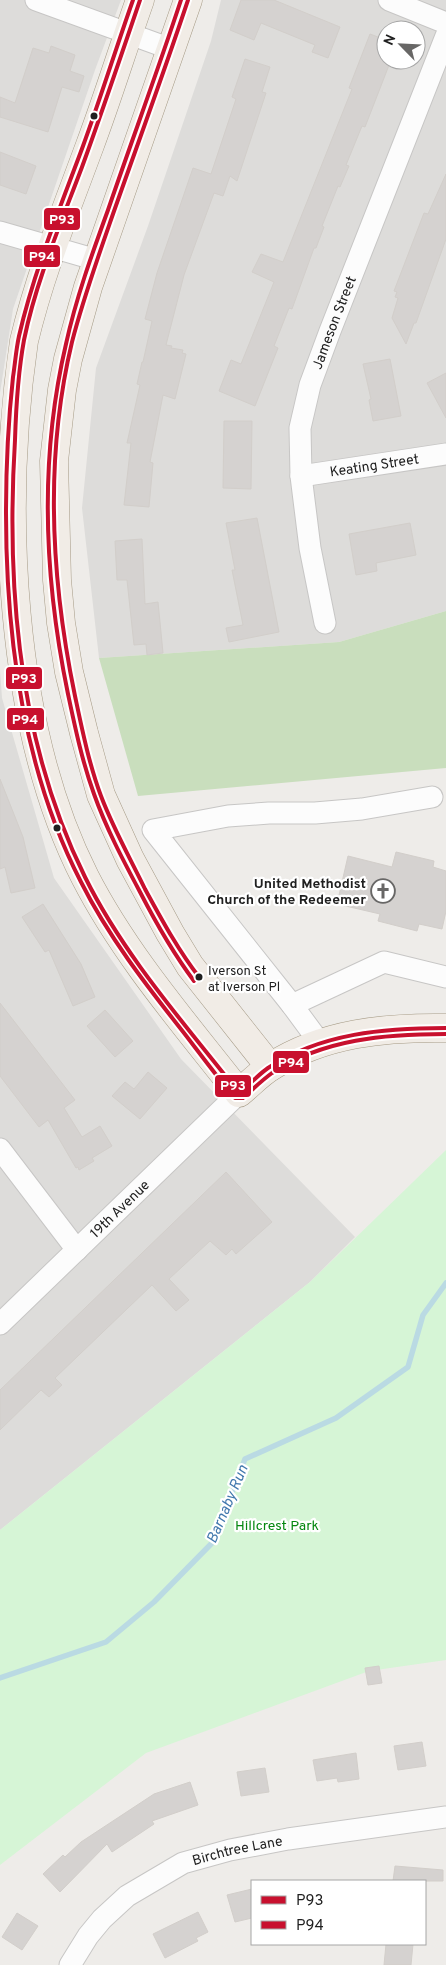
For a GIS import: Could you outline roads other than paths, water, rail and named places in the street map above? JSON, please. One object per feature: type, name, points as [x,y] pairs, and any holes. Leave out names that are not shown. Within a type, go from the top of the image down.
[{"type":"main road","points":[[140,0],[92,141],[52,246],[23,343],[14,390],[5,489],[6,552],[19,675],[32,734],[64,830],[85,877],[142,969],[239,1093],[270,1067],[292,1054],[320,1043],[356,1034],[386,1030],[446,1028]]},
{"type":"main road","points":[[188,0],[97,260],[68,359],[62,390],[54,461],[58,597],[60,623],[69,672],[101,795],[130,859],[190,966],[270,1067]]},
{"type":"street","points":[[36,0],[171,49]]},
{"type":"street","points":[[389,0],[446,23]]},
{"type":"street","name":"Jameson Street","points":[[325,622],[310,548],[301,476],[300,428],[310,385],[446,36]]},
{"type":"street","points":[[0,232],[97,260]]},
{"type":"street","name":"Keating Street","points":[[301,476],[446,454]]},
{"type":"street","points":[[320,1043],[153,830],[228,816],[269,813],[315,813],[362,809],[432,797]]},
{"type":"street","points":[[292,1005],[384,962],[446,977]]},
{"type":"street","name":"19th Avenue","points":[[0,1324],[239,1093]]},
{"type":"street","points":[[0,1148],[77,1250]]},
{"type":"street","name":"Birchtree Lane","points":[[70,1965],[88,1936],[102,1919],[127,1896],[183,1863],[230,1850],[288,1838],[446,1817]]},
{"type":"waterway","name":"Barnaby Run","points":[[0,1678],[106,1642],[154,1602],[212,1543],[245,1459],[336,1418],[408,1367],[423,1315],[446,1283]]},
{"type":"place","name":"United Methodist Church of the Redeemer","points":[[383,891]]},
{"type":"place","name":"Iverson St at Iverson Pl","points":[[199,977]]},
{"type":"park label","name":"Hillcrest Park","points":[[277,1525]]}]
